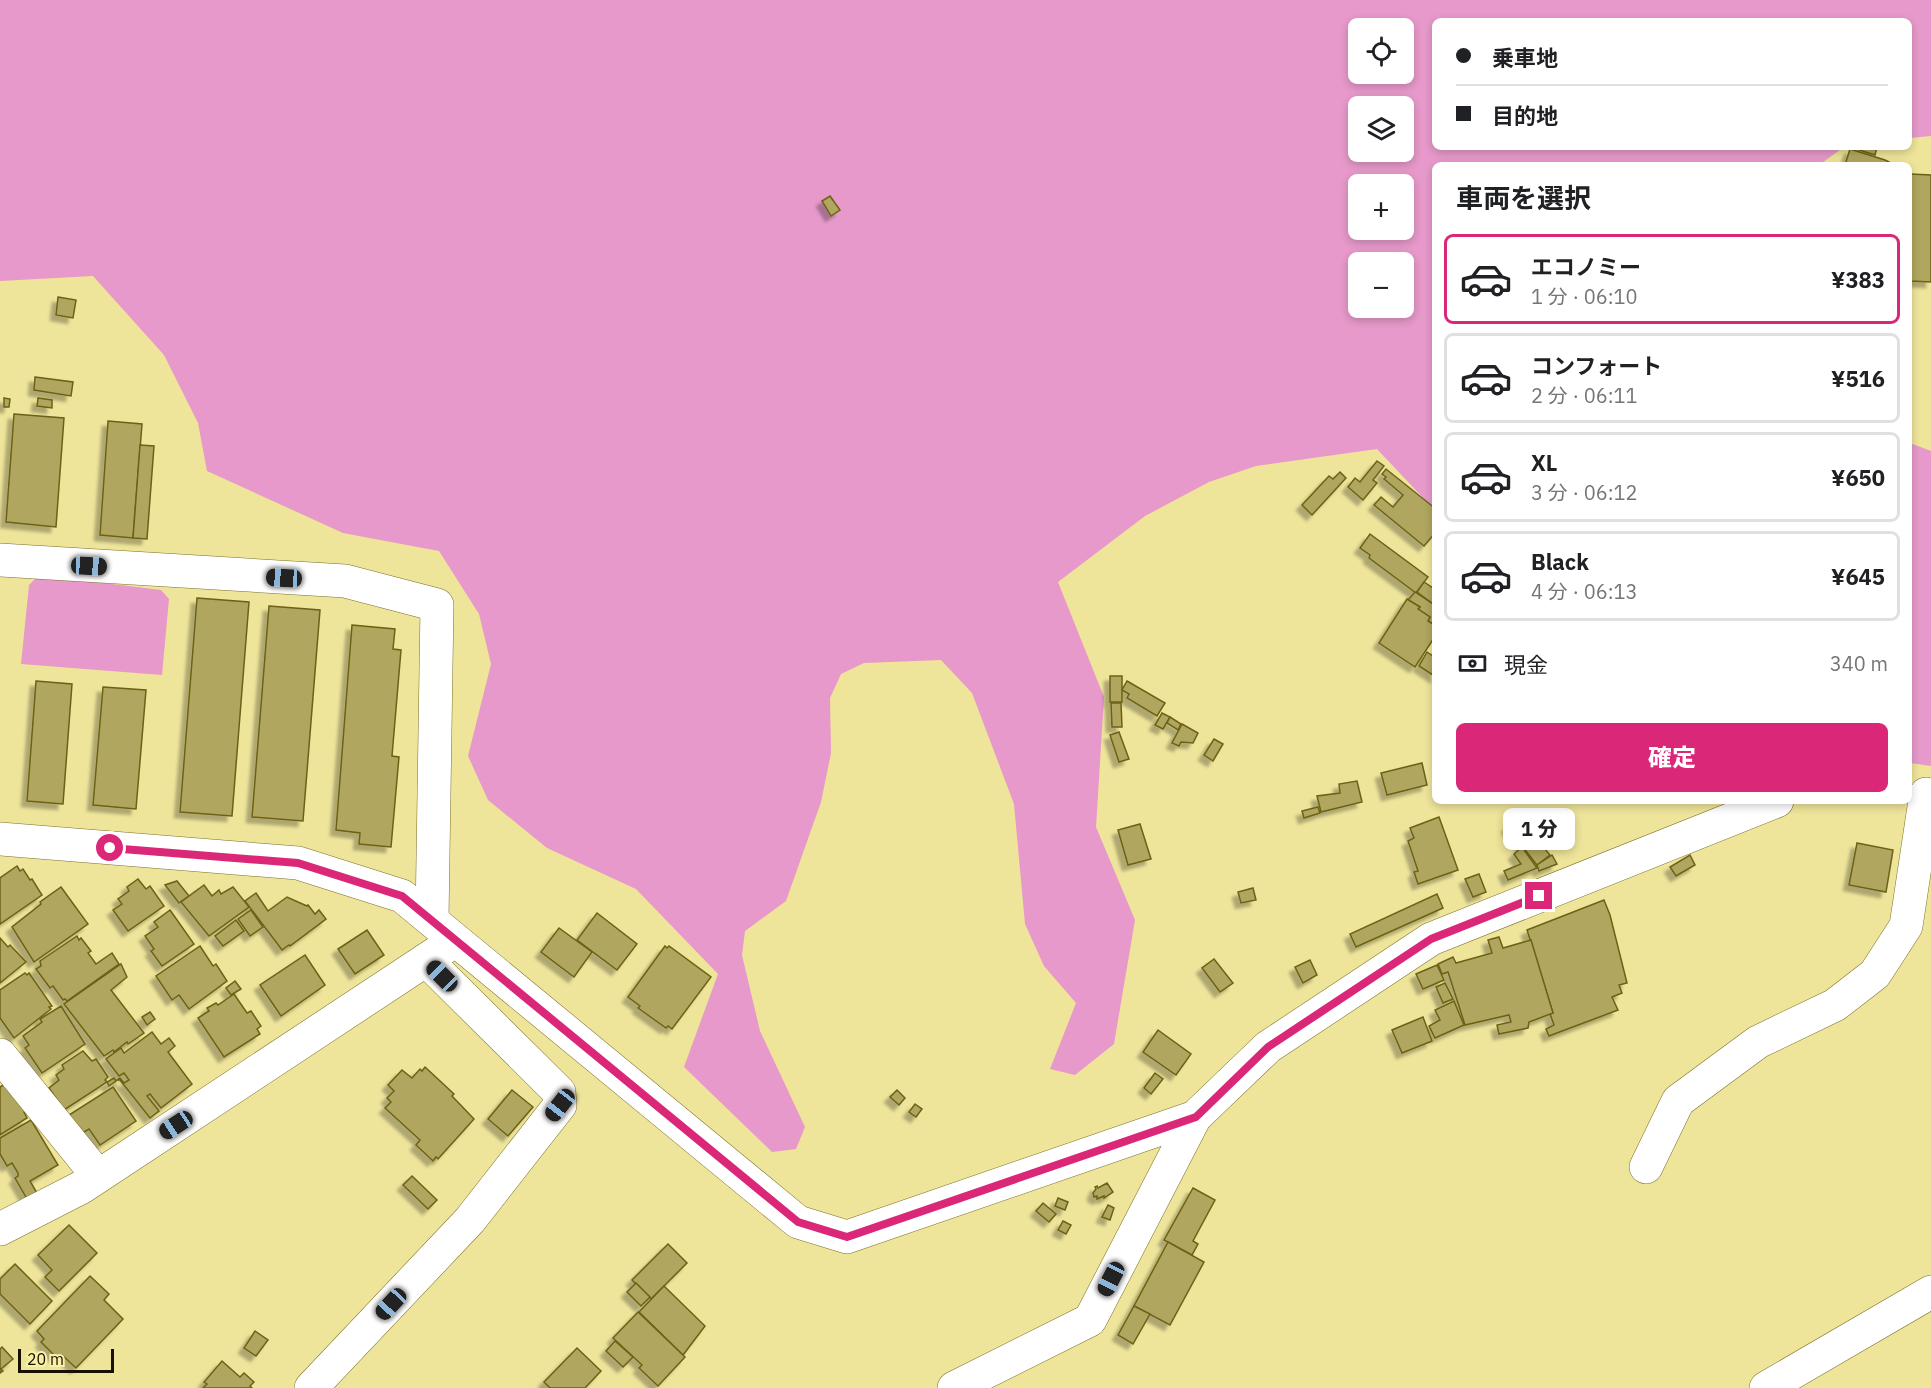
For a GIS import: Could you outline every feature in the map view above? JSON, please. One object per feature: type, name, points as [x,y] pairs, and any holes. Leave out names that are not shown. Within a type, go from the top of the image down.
[{"type":"street","points":[[0,560],[345,581],[437,604],[444,930],[426,960],[82,1187],[0,1229]]},
{"type":"street","points":[[1646,1167],[1678,1101],[1758,1042],[1835,1005],[1875,974],[1906,926],[1922,793]]},
{"type":"street","points":[[954,1388],[1090,1320],[1196,1117],[1268,1047],[1431,939],[1769,804]]},
{"type":"street","points":[[6,844],[298,863],[402,896],[798,1222],[847,1237],[1196,1117]]},
{"type":"street","points":[[311,1388],[470,1220],[560,1105],[559,1092],[426,960]]},
{"type":"street","points":[[0,1055],[98,1176]]},
{"type":"street","points":[[1766,1388],[1931,1292]]},
{"type":"shaded area","points":[[0,0],[1931,0],[1931,136],[1912,138],[1912,18],[1432,18],[1432,150],[1840,150],[1823,162],[1432,162],[1432,512],[1428,503],[1377,449],[1256,466],[1209,482],[1145,516],[1058,582],[1104,697],[1096,827],[1135,920],[1114,1044],[1075,1075],[1050,1069],[1076,1003],[1044,966],[1025,924],[1014,804],[972,693],[941,660],[864,663],[841,674],[830,698],[831,753],[821,802],[786,901],[745,931],[742,955],[760,1031],[805,1127],[796,1149],[772,1152],[684,1067],[718,974],[636,889],[547,848],[488,800],[468,756],[491,664],[479,614],[439,551],[343,533],[207,471],[198,423],[164,355],[93,276],[0,281]]},
{"type":"shaded area","points":[[1912,444],[1931,451],[1931,766],[1912,763]]},
{"type":"shaded area","points":[[39,575],[161,590],[169,599],[162,675],[21,664],[29,585]]},
{"type":"building","points":[[1850,150],[1853,150],[1889,162],[1846,162]]},
{"type":"building","points":[[1859,150],[1876,150],[1875,155]]},
{"type":"building","points":[[1912,174],[1931,175],[1931,282],[1912,281]]},
{"type":"building","points":[[830,196],[840,210],[831,216],[822,201]]},
{"type":"building","points":[[58,297],[76,300],[73,318],[56,315]]},
{"type":"building","points":[[35,377],[73,382],[71,396],[34,390]]},
{"type":"building","points":[[4,398],[10,399],[9,407],[4,407]]},
{"type":"building","points":[[38,398],[52,400],[52,408],[37,406]]},
{"type":"building","points":[[14,414],[64,418],[56,527],[6,522]]},
{"type":"building","points":[[108,421],[142,424],[133,538],[100,535]]},
{"type":"building","points":[[140,445],[154,446],[147,539],[133,538]]},
{"type":"building","points":[[1377,461],[1384,466],[1373,480],[1377,483],[1363,500],[1348,487],[1355,478],[1360,482]]},
{"type":"building","points":[[1386,469],[1432,506],[1432,537],[1424,546],[1374,505],[1381,497],[1393,507],[1403,495],[1384,479],[1386,477],[1382,474]]},
{"type":"building","points":[[1340,472],[1346,478],[1312,515],[1302,505],[1329,476],[1333,479]]},
{"type":"building","points":[[1370,534],[1428,577],[1416,593],[1369,558],[1370,555],[1360,548]]},
{"type":"building","points":[[1424,582],[1432,587],[1432,603],[1417,592]]},
{"type":"building","points":[[1415,592],[1432,603],[1432,624],[1428,621],[1430,617],[1418,609],[1420,607],[1408,600]]},
{"type":"building","points":[[197,598],[249,602],[232,816],[180,812]]},
{"type":"building","points":[[1407,599],[1430,617],[1428,621],[1432,624],[1432,641],[1415,667],[1379,643]]},
{"type":"building","points":[[269,606],[320,610],[303,821],[252,817]]},
{"type":"building","points":[[352,625],[395,629],[393,649],[401,650],[392,756],[399,757],[391,847],[359,844],[360,833],[336,830]]},
{"type":"building","points":[[1427,652],[1432,655],[1432,674],[1419,666]]},
{"type":"building","points":[[1110,676],[1122,676],[1122,702],[1110,702]]},
{"type":"building","points":[[36,681],[72,684],[63,804],[27,801]]},
{"type":"building","points":[[1127,681],[1165,703],[1157,716],[1127,698],[1129,694],[1122,690]]},
{"type":"building","points":[[103,687],[146,690],[136,809],[93,805]]},
{"type":"building","points":[[1111,703],[1121,703],[1122,727],[1112,727]]},
{"type":"building","points":[[1162,713],[1170,717],[1163,729],[1155,725]]},
{"type":"building","points":[[1170,717],[1181,724],[1178,730],[1167,723]]},
{"type":"building","points":[[1182,724],[1198,733],[1193,743],[1181,742],[1179,746],[1172,743]]},
{"type":"building","points":[[1119,732],[1129,759],[1119,762],[1110,735]]},
{"type":"building","points":[[1214,739],[1223,744],[1213,761],[1204,755]]},
{"type":"building","points":[[1422,763],[1427,785],[1387,795],[1381,773]]},
{"type":"building","points":[[1357,781],[1362,802],[1321,812],[1317,796],[1340,793],[1339,784]]},
{"type":"building","points":[[1318,807],[1320,813],[1304,818],[1302,811]]},
{"type":"building","points":[[1522,815],[1537,832],[1533,834],[1550,855],[1537,865],[1507,827]]},
{"type":"building","points":[[1439,817],[1458,870],[1418,884],[1414,872],[1418,871],[1408,841],[1414,838],[1410,828]]},
{"type":"building","points":[[1140,824],[1151,859],[1128,865],[1118,830]]},
{"type":"building","points":[[1857,843],[1893,850],[1886,892],[1849,885]]},
{"type":"building","points":[[1522,847],[1537,868],[1508,880],[1504,871],[1521,864],[1514,854]]},
{"type":"building","points":[[1552,855],[1557,864],[1539,871],[1537,865]]},
{"type":"building","points":[[1690,855],[1695,865],[1676,876],[1670,867]]},
{"type":"building","points":[[17,866],[20,871],[23,869],[30,880],[32,879],[42,895],[0,924],[0,878]]},
{"type":"building","points":[[1479,874],[1486,892],[1473,897],[1465,879]]},
{"type":"building","points":[[138,879],[146,889],[150,886],[164,906],[128,931],[113,910],[122,904],[118,899],[129,891],[127,887]]},
{"type":"building","points":[[177,881],[189,896],[179,903],[165,885]]},
{"type":"building","points":[[204,885],[212,896],[219,890],[221,894],[233,887],[249,907],[209,936],[181,902]]},
{"type":"building","points":[[61,887],[88,924],[34,962],[12,927]]},
{"type":"building","points":[[1253,888],[1256,900],[1241,903],[1238,892]]},
{"type":"building","points":[[256,893],[268,911],[287,897],[308,905],[315,914],[319,910],[326,919],[282,950],[245,901]]},
{"type":"building","points":[[1437,894],[1443,908],[1356,947],[1350,934]]},
{"type":"building","points":[[1604,900],[1627,983],[1619,985],[1622,993],[1612,997],[1618,1010],[1549,1036],[1546,1029],[1554,1025],[1550,1014],[1553,1013],[1527,930]]},
{"type":"building","points":[[170,910],[194,944],[162,966],[151,951],[154,949],[145,936],[158,927],[154,922]]},
{"type":"building","points":[[251,910],[263,927],[250,936],[238,919]]},
{"type":"building","points":[[597,913],[637,944],[617,970],[577,940]]},
{"type":"building","points":[[236,920],[244,931],[223,946],[215,936]]},
{"type":"building","points":[[559,928],[592,952],[574,977],[541,952]]},
{"type":"building","points":[[367,930],[384,955],[355,974],[338,949]]},
{"type":"building","points":[[77,936],[91,951],[88,953],[96,964],[112,953],[119,964],[67,1001],[63,1000],[53,986],[50,988],[36,969],[41,966],[40,961]]},
{"type":"building","points":[[1499,937],[1503,948],[1531,940],[1553,1013],[1529,1022],[1528,1028],[1499,1034],[1497,1025],[1511,1022],[1509,1015],[1465,1025],[1448,972],[1442,974],[1438,964],[1453,957],[1456,963],[1492,953],[1488,940]]},
{"type":"building","points":[[0,938],[26,962],[0,983]]},
{"type":"building","points":[[200,946],[213,966],[216,964],[227,981],[189,1009],[179,995],[172,1000],[156,976]]},
{"type":"building","points":[[665,946],[667,948],[669,946],[711,977],[672,1029],[668,1026],[666,1028],[638,1008],[640,1006],[628,997]]},
{"type":"building","points":[[305,955],[325,985],[281,1016],[260,985]]},
{"type":"building","points":[[1214,959],[1233,983],[1220,992],[1202,968]]},
{"type":"building","points":[[1310,960],[1317,975],[1303,983],[1295,967]]},
{"type":"building","points":[[121,964],[127,977],[111,990],[144,1033],[104,1056],[64,1004]]},
{"type":"building","points":[[1437,965],[1444,980],[1423,989],[1416,974]]},
{"type":"building","points":[[25,973],[27,975],[29,973],[52,1006],[14,1038],[0,1018],[0,990]]},
{"type":"building","points":[[235,981],[241,989],[231,995],[226,988]]},
{"type":"building","points":[[1445,983],[1453,999],[1443,1003],[1436,987]]},
{"type":"building","points":[[234,994],[247,1013],[251,1011],[261,1026],[257,1029],[260,1034],[224,1057],[198,1018],[209,1011],[207,1008],[216,1003],[218,1005]]},
{"type":"building","points":[[1454,1001],[1464,1025],[1435,1038],[1429,1026],[1440,1020],[1435,1010]]},
{"type":"building","points":[[61,1006],[85,1044],[42,1073],[25,1048],[29,1045],[23,1036],[42,1022],[40,1019]]},
{"type":"building","points":[[150,1012],[155,1019],[147,1025],[142,1017]]},
{"type":"building","points":[[1423,1017],[1432,1041],[1402,1053],[1392,1030]]},
{"type":"building","points":[[1158,1030],[1191,1054],[1176,1075],[1143,1052]]},
{"type":"building","points":[[152,1032],[161,1044],[169,1038],[175,1046],[168,1052],[192,1084],[161,1108],[150,1094],[147,1096],[159,1111],[150,1118],[120,1080],[117,1080],[120,1078],[124,1083],[129,1080],[124,1073],[119,1076],[106,1059],[121,1048],[124,1053]]},
{"type":"building","points":[[83,1051],[92,1061],[96,1059],[108,1077],[105,1080],[107,1082],[64,1110],[49,1088],[59,1080],[56,1075],[64,1069],[62,1065]]},
{"type":"building","points":[[425,1067],[454,1094],[452,1096],[474,1119],[438,1159],[436,1157],[433,1161],[416,1145],[420,1140],[385,1108],[391,1102],[387,1098],[394,1091],[388,1085],[402,1070],[412,1078]]},
{"type":"building","points":[[1155,1073],[1163,1079],[1151,1094],[1144,1088]]},
{"type":"building","points":[[114,1078],[116,1081],[109,1086],[107,1082]]},
{"type":"building","points":[[7,1083],[27,1110],[24,1112],[27,1118],[0,1135],[0,1087]]},
{"type":"building","points":[[113,1087],[136,1121],[100,1145],[89,1129],[81,1134],[69,1115]]},
{"type":"building","points":[[512,1090],[533,1107],[508,1136],[488,1119]]},
{"type":"building","points":[[897,1090],[905,1098],[899,1105],[890,1097]]},
{"type":"building","points":[[915,1104],[922,1109],[916,1117],[909,1112]]},
{"type":"building","points":[[31,1120],[58,1165],[30,1181],[37,1193],[27,1199],[15,1178],[18,1173],[12,1163],[7,1166],[0,1154],[0,1138]]},
{"type":"building","points":[[412,1176],[437,1200],[428,1209],[403,1185]]},
{"type":"building","points":[[1107,1183],[1113,1192],[1104,1198],[1104,1196],[1097,1199],[1097,1196],[1094,1197],[1095,1187],[1098,1188]]},
{"type":"building","points":[[1193,1188],[1215,1200],[1193,1241],[1198,1244],[1192,1255],[1164,1240]]},
{"type":"building","points":[[1058,1198],[1068,1202],[1065,1210],[1055,1206]]},
{"type":"building","points":[[1043,1203],[1056,1214],[1049,1222],[1036,1211]]},
{"type":"building","points":[[1108,1205],[1114,1208],[1110,1220],[1102,1217]]},
{"type":"building","points":[[1063,1221],[1071,1225],[1066,1234],[1058,1230]]},
{"type":"building","points":[[69,1225],[97,1253],[59,1291],[45,1277],[52,1270],[38,1255]]},
{"type":"building","points":[[1168,1242],[1204,1262],[1170,1325],[1134,1306]]},
{"type":"building","points":[[668,1244],[687,1263],[651,1299],[632,1280]]},
{"type":"building","points":[[15,1264],[52,1301],[30,1324],[0,1294],[0,1279]]},
{"type":"building","points":[[90,1276],[109,1294],[104,1300],[123,1319],[76,1368],[62,1355],[58,1359],[41,1342],[44,1339],[37,1331]]},
{"type":"building","points":[[636,1283],[650,1297],[641,1306],[627,1292]]},
{"type":"building","points":[[664,1286],[705,1326],[683,1355],[639,1312]]},
{"type":"building","points":[[1134,1306],[1150,1314],[1133,1344],[1118,1335]]},
{"type":"building","points":[[638,1312],[685,1357],[658,1386],[639,1368],[642,1365],[613,1338]]},
{"type":"building","points":[[255,1331],[268,1340],[256,1356],[244,1348]]},
{"type":"building","points":[[615,1341],[633,1357],[623,1367],[606,1351]]},
{"type":"building","points":[[2,1347],[13,1359],[1,1369],[3,1371],[0,1373],[0,1349]]},
{"type":"building","points":[[577,1348],[601,1371],[585,1388],[550,1388],[544,1382]]},
{"type":"building","points":[[222,1361],[240,1377],[244,1373],[254,1382],[250,1386],[252,1388],[203,1388],[207,1384],[204,1382]]},
{"type":"route","points":[[110,848],[298,863],[402,896],[798,1222],[847,1237],[1196,1117],[1268,1047],[1431,939],[1539,896]]}]
